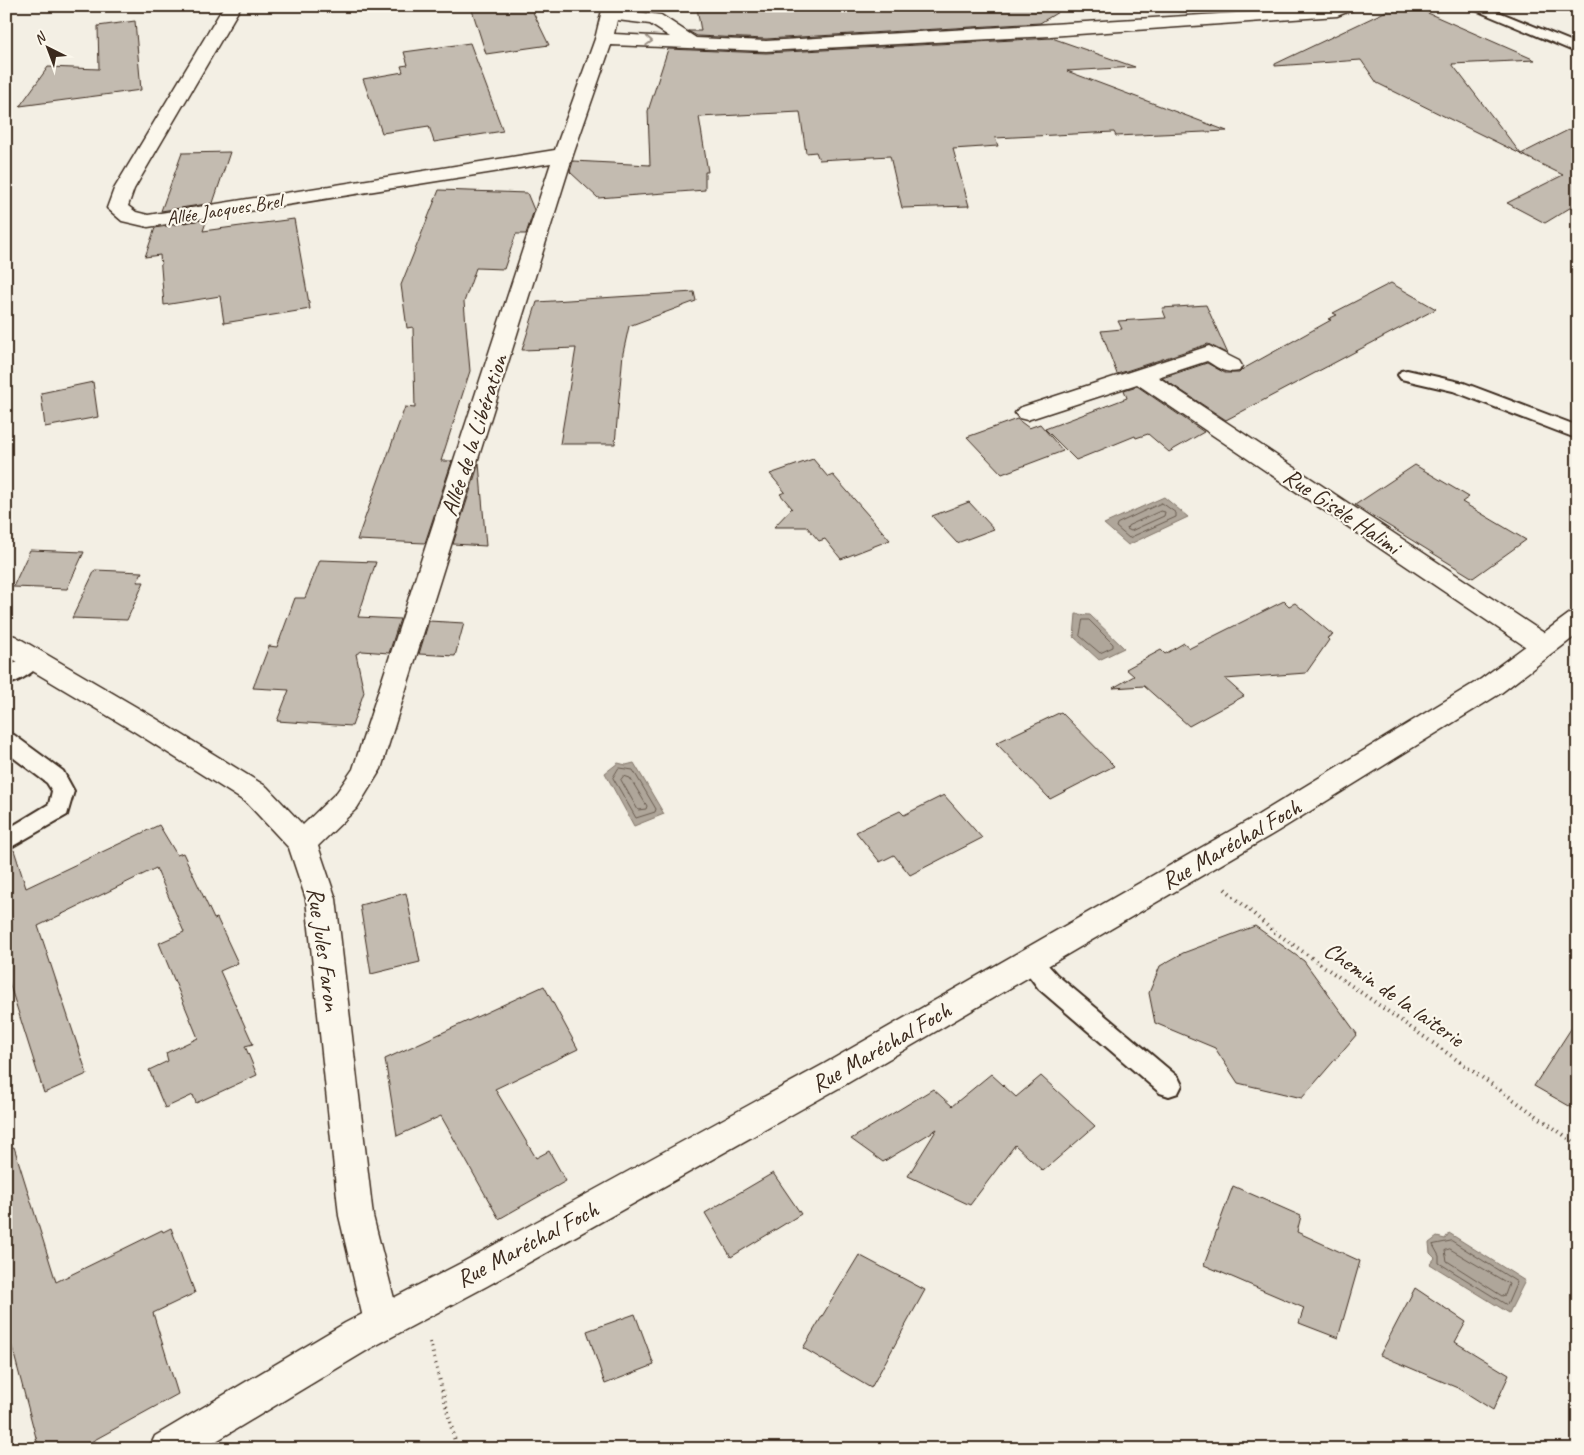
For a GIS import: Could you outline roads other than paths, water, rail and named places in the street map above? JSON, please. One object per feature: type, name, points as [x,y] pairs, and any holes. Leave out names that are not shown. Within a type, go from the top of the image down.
[{"type":"street","name":"Allée Jacques Brel","points":[[233,6],[124,189],[117,208],[129,217],[148,221],[563,155]]},
{"type":"street","points":[[604,39],[766,46],[1050,31],[1337,11],[1346,6]]},
{"type":"street","name":"Allée de la Libération","points":[[302,842],[334,814],[358,788],[367,769],[563,155],[604,39],[611,10]]},
{"type":"street","points":[[611,10],[655,19],[693,44]]},
{"type":"street","points":[[1027,412],[1209,353],[1231,366]]},
{"type":"street","name":"Rue Gisèle Halimi","points":[[1139,376],[1544,646]]},
{"type":"street","name":"Rue Maréchal Foch","points":[[168,1449],[298,1369],[420,1301],[475,1274],[835,1074],[1196,864],[1491,686],[1578,620]]},
{"type":"street","name":"Rue Jules Faron","points":[[6,643],[145,725],[257,795],[302,842],[321,899],[356,1216],[382,1322]]},
{"type":"lane","points":[[1472,6],[1578,49]]},
{"type":"lane","points":[[1407,375],[1458,387],[1578,434]]},
{"type":"lane","points":[[6,678],[33,660]]},
{"type":"lane","points":[[6,741],[55,777],[62,792],[59,809],[6,841]]},
{"type":"lane","points":[[1030,961],[1048,982],[1169,1085]]},
{"type":"water","points":[[1164,497],[1188,517],[1128,545],[1104,524]]},
{"type":"water","points":[[1076,614],[1090,615],[1124,648],[1099,660],[1074,637]]},
{"type":"water","points":[[618,763],[626,765],[634,763],[664,814],[634,826],[605,773]]},
{"type":"water","points":[[1449,1233],[1525,1281],[1509,1313],[1430,1264],[1435,1258],[1430,1253],[1429,1243],[1437,1237],[1445,1239]]}]
